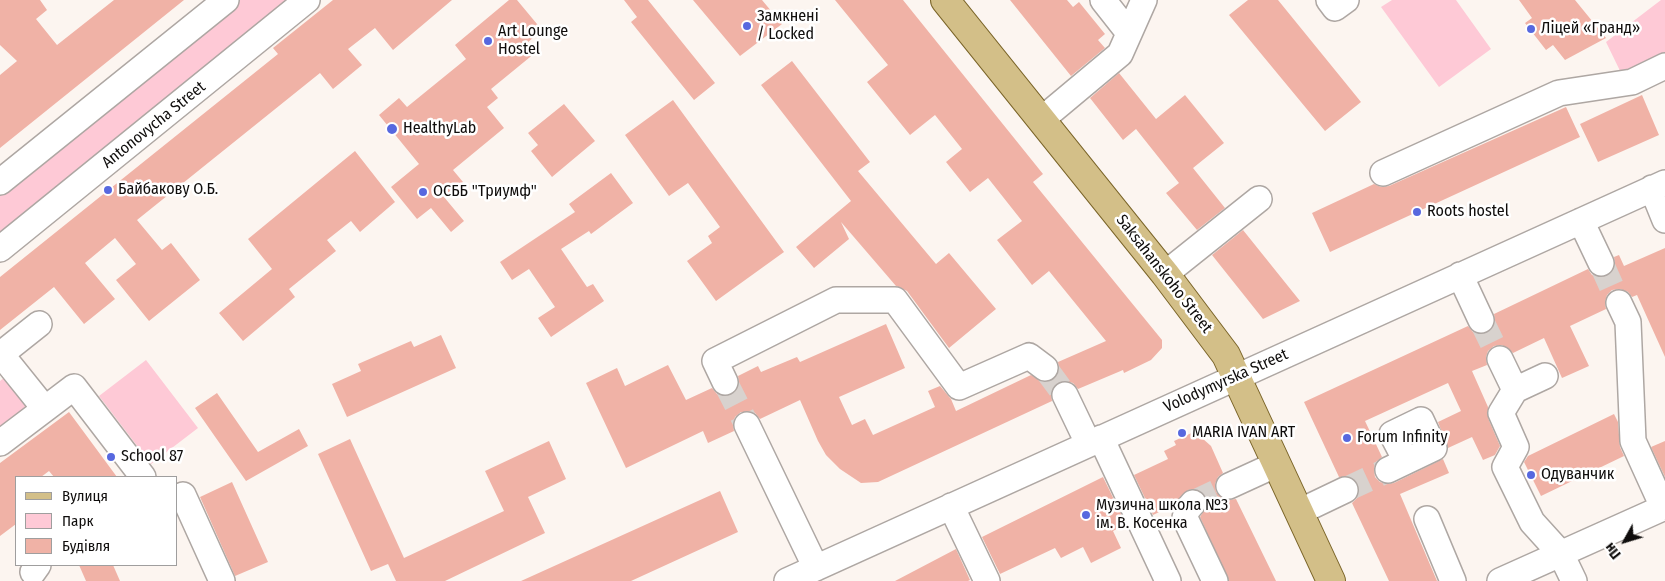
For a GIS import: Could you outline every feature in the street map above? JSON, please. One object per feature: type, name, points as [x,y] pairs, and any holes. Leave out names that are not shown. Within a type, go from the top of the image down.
[{"type":"main road","name":"Saksahanskoho Street","points":[[945,0],[1165,274],[1226,355],[1331,581]]},
{"type":"street","points":[[0,182],[226,0]]},
{"type":"street","name":"Antonovycha Street","points":[[0,249],[307,0]]},
{"type":"street","points":[[1103,0],[1129,33]]},
{"type":"street","points":[[1041,120],[1120,54],[1144,0]]},
{"type":"street","points":[[1329,0],[1335,8],[1346,0]]},
{"type":"street","points":[[1383,173],[1559,93],[1632,82],[1665,66]]},
{"type":"street","points":[[1659,186],[1665,220]]},
{"type":"street","name":"Volodymyrska Street","points":[[788,581],[1094,440],[1659,186]]},
{"type":"street","points":[[1165,274],[1259,199]]},
{"type":"street","points":[[1581,221],[1601,263]]},
{"type":"street","points":[[1460,275],[1481,320]]},
{"type":"street","points":[[726,382],[715,360],[836,300],[895,300],[960,387],[1029,356],[1045,368]]},
{"type":"street","points":[[1500,581],[1664,506],[1633,441],[1628,322],[1619,303]]},
{"type":"street","points":[[39,324],[0,354],[45,409]]},
{"type":"street","points":[[1500,359],[1515,390]]},
{"type":"street","points":[[1545,376],[1515,390],[1501,413],[1516,448],[1505,467],[1532,522],[1561,554],[1574,581]]},
{"type":"street","points":[[0,443],[74,387],[142,476]]},
{"type":"street","points":[[1065,395],[1094,440],[1168,581]]},
{"type":"street","points":[[747,425],[816,568]]},
{"type":"street","points":[[1230,486],[1277,464]]},
{"type":"street","points":[[1299,512],[1345,490]]},
{"type":"street","points":[[179,496],[222,581]]},
{"type":"street","points":[[1192,503],[1187,510],[1185,518],[1214,581]]},
{"type":"street","points":[[951,506],[987,581]]},
{"type":"street","points":[[1427,519],[1454,581]]},
{"type":"green space","points":[[226,0],[307,0],[0,249],[0,182]]},
{"type":"green space","points":[[1392,0],[1456,0],[1491,49],[1439,87],[1381,7]]},
{"type":"green space","points":[[1661,0],[1665,0],[1665,59],[1623,77],[1606,42]]},
{"type":"green space","points":[[146,360],[198,428],[151,464],[99,396]]},
{"type":"green space","points":[[11,372],[39,408],[0,435],[0,381]]},
{"type":"building","points":[[0,0],[40,0],[47,10],[36,19],[57,45],[114,0],[184,0],[0,148],[0,75],[17,61],[0,45]]},
{"type":"building","points":[[333,0],[452,0],[393,50],[375,28],[348,49],[362,65],[333,89],[320,73],[137,220],[162,250],[171,243],[200,280],[149,321],[116,280],[136,264],[115,238],[85,263],[115,299],[84,324],[54,287],[0,330],[0,277],[278,54],[273,48]]},
{"type":"building","points":[[509,0],[517,0],[542,30],[527,43],[535,53],[491,89],[498,98],[487,107],[504,128],[453,170],[463,182],[444,197],[464,221],[451,232],[431,208],[417,219],[391,187],[419,164],[379,115],[399,98],[407,107],[466,59],[455,45]]},
{"type":"building","points":[[624,0],[648,0],[715,83],[694,100],[631,22],[637,17]]},
{"type":"building","name":"Замкнені / Locked","points":[[693,0],[762,0],[782,24],[740,56]]},
{"type":"building","points":[[835,0],[903,0],[1043,174],[1033,182],[1162,340],[1162,348],[1151,360],[1124,373],[1123,370],[1078,389],[1073,383],[1066,381],[1058,382],[1051,393],[1052,401],[878,482],[861,483],[840,469],[826,455],[800,400],[760,419],[755,413],[741,412],[735,417],[734,431],[708,443],[703,431],[626,468],[586,383],[617,368],[625,386],[668,365],[686,400],[712,388],[717,394],[724,396],[732,395],[737,390],[738,376],[758,366],[761,372],[797,357],[800,362],[886,324],[905,368],[839,397],[852,425],[865,419],[873,435],[935,407],[928,391],[940,386],[951,399],[956,411],[1031,375],[1043,382],[1051,381],[1059,370],[1058,362],[1106,341],[1049,271],[1032,285],[997,240],[1022,221],[988,178],[970,192],[946,162],[962,149],[935,115],[910,135],[867,82],[888,65]]},
{"type":"building","points":[[1010,0],[1067,0],[1073,7],[1079,2],[1105,34],[1098,40],[1105,48],[1071,76]]},
{"type":"building","points":[[1248,0],[1278,0],[1361,102],[1325,131],[1229,15]]},
{"type":"building","points":[[1519,0],[1575,0],[1606,38],[1565,60],[1553,45],[1546,50],[1525,23],[1532,18]]},
{"type":"building","points":[[792,61],[870,162],[858,171],[936,264],[949,253],[996,309],[949,348],[907,291],[896,286],[841,222],[849,239],[814,268],[796,247],[851,201],[761,85]]},
{"type":"building","points":[[1119,73],[1156,119],[1185,95],[1224,143],[1193,168],[1225,208],[1197,230],[1166,193],[1179,183],[1136,129],[1123,140],[1090,98]]},
{"type":"building","points":[[1642,95],[1659,135],[1598,162],[1580,124]]},
{"type":"building","points":[[673,100],[784,252],[716,301],[687,261],[712,243],[708,236],[720,227],[688,183],[669,196],[625,135]]},
{"type":"building","points":[[564,104],[595,141],[552,177],[531,151],[538,145],[528,133]]},
{"type":"building","points":[[1566,107],[1580,137],[1330,252],[1312,213],[1374,184],[1381,187],[1389,186]]},
{"type":"building","points":[[355,151],[395,202],[360,232],[351,221],[327,240],[336,251],[289,289],[295,297],[243,341],[219,313],[272,269],[248,239]]},
{"type":"building","points":[[611,173],[633,203],[591,234],[589,231],[561,249],[587,287],[593,284],[604,301],[551,337],[538,318],[555,307],[529,269],[512,280],[500,262],[575,212],[569,204]]},
{"type":"building","points":[[1243,230],[1300,301],[1263,319],[1212,255]]},
{"type":"building","points":[[1665,248],[1665,357],[1637,295],[1632,297],[1628,292],[1620,289],[1612,290],[1607,295],[1606,309],[1570,326],[1589,366],[1562,378],[1544,338],[1513,353],[1502,345],[1494,346],[1488,351],[1486,357],[1487,365],[1472,371],[1488,407],[1488,418],[1500,446],[1495,455],[1483,460],[1472,437],[1448,448],[1438,422],[1461,411],[1448,383],[1365,421],[1382,457],[1376,462],[1374,469],[1375,477],[1380,482],[1394,483],[1443,459],[1449,473],[1400,494],[1437,581],[1389,581],[1352,503],[1357,498],[1358,484],[1353,478],[1339,477],[1304,402],[1468,326],[1473,332],[1487,333],[1493,328],[1494,314],[1588,269],[1592,275],[1599,277],[1608,276],[1615,265],[1614,257],[1619,255],[1624,266]]},
{"type":"building","points":[[441,335],[456,368],[347,417],[332,384],[361,371],[358,364],[411,341],[414,347]]},
{"type":"building","points":[[217,393],[258,452],[299,429],[308,446],[246,481],[195,408]]},
{"type":"building","points":[[69,412],[116,476],[53,476],[49,471],[42,476],[15,476],[15,525],[0,536],[0,463]]},
{"type":"building","points":[[1614,414],[1618,422],[1620,447],[1624,456],[1541,496],[1524,462],[1528,456]]},
{"type":"building","points":[[1198,430],[1202,438],[1211,446],[1223,473],[1218,477],[1215,484],[1216,492],[1227,500],[1236,499],[1276,581],[1229,581],[1200,517],[1207,505],[1206,498],[1202,492],[1195,489],[1188,490],[1174,505],[1153,515],[1134,475],[1168,459],[1164,451],[1176,445],[1174,441]]},
{"type":"building","points":[[350,439],[404,558],[504,511],[485,471],[549,441],[566,479],[528,497],[545,533],[445,581],[396,581],[388,564],[371,571],[318,454]]},
{"type":"building","points":[[1665,441],[1665,477],[1651,447]]},
{"type":"building","name":"Музична школа №3 ім. В. Косенка","points":[[1103,477],[1126,524],[1113,531],[1121,548],[1091,563],[1083,547],[1061,558],[1055,548],[1000,574],[982,537]]},
{"type":"building","points":[[232,482],[268,562],[235,576],[200,497]]},
{"type":"building","points":[[720,491],[738,532],[631,581],[521,581]]},
{"type":"building","points":[[956,549],[970,580],[895,581]]},
{"type":"building","points":[[79,566],[113,566],[120,581],[86,581]]},
{"type":"tunnel","points":[[1601,263],[1619,303]]},
{"type":"tunnel","points":[[1481,320],[1500,359]]},
{"type":"tunnel","points":[[1045,368],[1065,395]]},
{"type":"tunnel","points":[[725,382],[747,425]]},
{"type":"tunnel","points":[[1345,490],[1388,470]]},
{"type":"tunnel","points":[[1193,503],[1229,486]]},
{"type":"place","name":"Замкнені / Locked","points":[[747,26]]},
{"type":"place","name":"Ліцей «Гранд»","points":[[1531,29]]},
{"type":"place","name":"Art Lounge Hostel","points":[[488,41]]},
{"type":"place","name":"HealthyLab","points":[[392,129]]},
{"type":"place","name":"Байбакову О.Б.","points":[[108,190]]},
{"type":"place","name":"ОСББ \"Триумф\"","points":[[423,192]]},
{"type":"place","name":"Roots hostel","points":[[1417,212]]},
{"type":"place","name":"MARIA IVAN ART","points":[[1182,433]]},
{"type":"place","name":"Forum Infinity","points":[[1347,438]]},
{"type":"place","name":"School 87","points":[[111,457]]},
{"type":"place","name":"Одуванчик","points":[[1531,475]]},
{"type":"place","name":"Музична школа №3 ім. В. Косенка","points":[[1086,515]]}]
